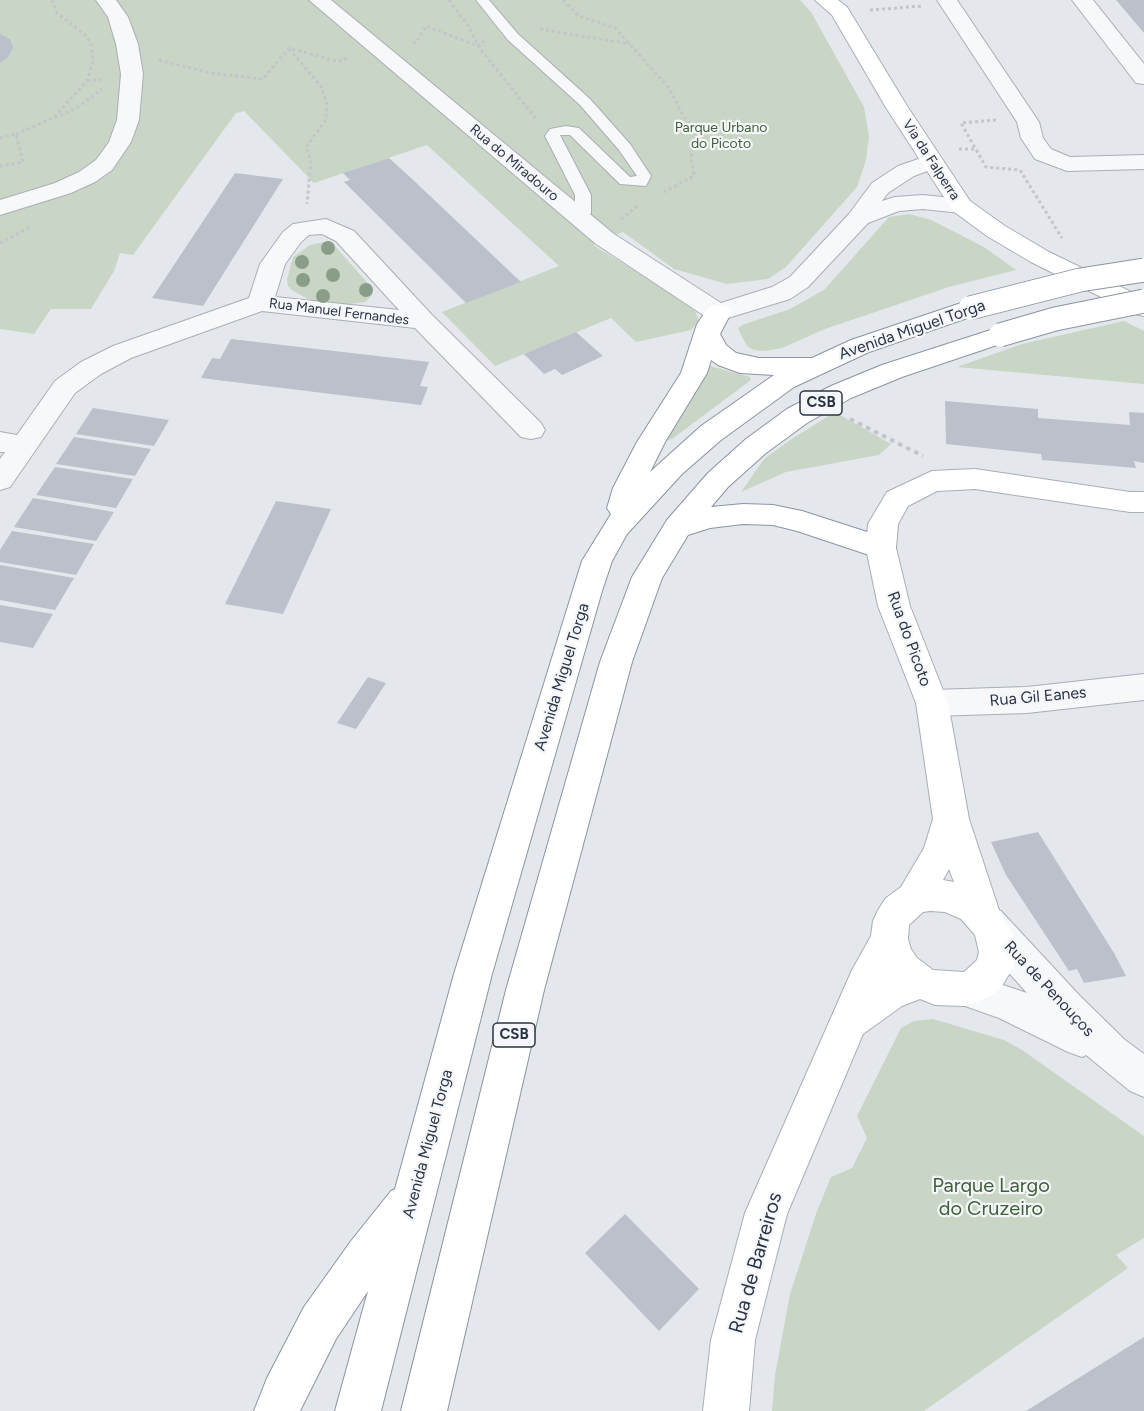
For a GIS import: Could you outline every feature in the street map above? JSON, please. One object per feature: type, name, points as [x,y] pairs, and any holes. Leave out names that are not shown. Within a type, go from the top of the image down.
[{"type":"main road","name":"Via da Falperra","points":[[825,0],[840,11],[930,162],[961,206],[996,231],[1040,257],[1144,308]]},
{"type":"main road","name":"Avenida Miguel Torga","points":[[357,1411],[473,974],[587,591],[597,561],[616,527],[664,475],[711,433],[784,381],[816,365],[916,326],[970,308],[1080,280],[1144,270]]},
{"type":"main road","name":"Avenida Miguel Torga","points":[[424,1411],[525,990],[613,672],[647,576],[678,527],[718,480],[756,446],[797,416],[841,392],[892,371],[1000,335],[1055,319],[1144,302]]},
{"type":"main road","points":[[713,325],[715,351],[727,360],[740,364],[781,367],[816,365]]},
{"type":"main road","points":[[616,527],[628,488],[651,442],[694,373],[713,325]]},
{"type":"main road","name":"Rua do Picoto","points":[[964,989],[987,977],[994,968],[998,952],[996,938],[986,919],[951,819],[932,703],[894,606],[881,548],[883,524],[897,499],[932,481],[975,478],[1130,502],[1144,502]]},
{"type":"main road","points":[[678,527],[710,518],[743,514],[773,515],[881,548]]},
{"type":"main road","name":"Rua do Picoto","points":[[889,939],[891,921],[899,909],[914,898],[939,852],[951,819]]},
{"type":"main road","points":[[914,898],[930,895],[948,896],[964,901],[986,919]]},
{"type":"main road","points":[[889,939],[899,964],[920,982],[936,988],[964,989]]},
{"type":"main road","name":"Rua de Barreiros","points":[[726,1411],[733,1340],[766,1213],[851,1021],[871,970],[889,939]]},
{"type":"main road","points":[[851,1021],[888,994],[920,982]]},
{"type":"main road","points":[[277,1411],[283,1394],[320,1323],[366,1256],[415,1195]]},
{"type":"street","points":[[0,208],[63,188],[87,177],[104,165],[114,153],[128,120],[132,74],[127,44],[118,17],[106,0]]},
{"type":"street","name":"Rua do Miradouro","points":[[319,0],[588,226],[713,325]]},
{"type":"street","points":[[947,0],[1028,122],[1032,138],[1043,154],[1067,165],[1144,162]]},
{"type":"street","points":[[1082,0],[1144,78]]},
{"type":"street","points":[[713,325],[799,282],[859,218],[868,202],[880,188],[906,171],[930,162]]},
{"type":"street","points":[[859,218],[895,204],[923,202],[961,206]]},
{"type":"street","name":"Rua Manuel Fernandes","points":[[260,303],[273,264],[292,237],[302,229],[326,225],[345,236],[423,321]]},
{"type":"street","name":"Rua Manuel Fernandes","points":[[0,480],[12,444],[65,387],[92,368],[122,352],[260,303],[423,321]]},
{"type":"street","points":[[423,321],[531,430]]},
{"type":"street","name":"Rua Gil Eanes","points":[[932,703],[1027,700],[1144,687]]},
{"type":"street","name":"Rua de Penouços","points":[[986,919],[1066,1009],[1110,1053],[1144,1078]]},
{"type":"street","name":"Rua de Penouços","points":[[964,989],[1008,1003],[1110,1053]]},
{"type":"lane","points":[[482,0],[502,25],[537,60],[585,102],[610,129],[639,169],[644,180],[636,184],[625,181],[574,131],[560,130],[552,136],[584,195],[583,213],[588,226]]},
{"type":"path","points":[[50,121],[87,81],[93,61],[91,43],[83,33],[57,13],[52,0]]},
{"type":"path","points":[[449,0],[470,28],[478,46],[552,136]]},
{"type":"path","points":[[563,0],[579,16],[615,28],[669,88],[697,139],[692,147],[691,157],[694,176],[658,195]]},
{"type":"path","points":[[861,10],[902,8]]},
{"type":"path","points":[[289,48],[337,61],[345,60],[337,29],[350,25]]},
{"type":"path","points":[[478,46],[502,25],[550,30],[630,44]]},
{"type":"path","points":[[407,40],[416,43],[426,26],[478,46]]},
{"type":"path","points":[[0,138],[16,135],[77,108],[107,85],[157,59],[210,73],[263,78],[289,48]]},
{"type":"path","points":[[289,48],[321,86],[327,104],[326,120],[306,147],[311,162],[302,229]]},
{"type":"path","points":[[980,121],[961,123],[986,167],[1020,170],[1066,244]]},
{"type":"path","points":[[0,166],[23,162],[16,135]]},
{"type":"path","points":[[588,226],[646,201]]},
{"type":"path","points":[[844,416],[923,456]]},
{"type":"green space","name":"Parque Urbano do Picoto","points":[[0,0],[800,0],[811,12],[864,107],[869,136],[866,160],[857,187],[786,267],[768,279],[727,284],[674,269],[623,232],[593,245],[680,299],[695,311],[699,321],[691,330],[636,342],[611,318],[495,366],[442,312],[559,266],[427,145],[314,183],[244,111],[236,113],[133,255],[120,253],[114,271],[91,309],[51,309],[34,334],[0,329]]},
{"type":"green space","points":[[909,214],[931,220],[984,247],[1016,270],[949,287],[825,329],[782,348],[765,351],[754,350],[747,346],[738,329],[742,325],[790,309],[824,290],[889,217]]},
{"type":"green space","points":[[324,242],[334,245],[372,288],[372,295],[365,302],[341,305],[310,300],[288,286],[287,280],[293,257],[310,245]]},
{"type":"green space","points":[[1124,321],[1144,331],[1144,384],[957,367],[1022,344]]},
{"type":"green space","points":[[710,366],[750,377],[751,380],[672,439],[665,441]]},
{"type":"green space","points":[[835,412],[891,444],[879,455],[786,472],[741,492],[764,459]]},
{"type":"green space","name":"Parque Largo do Cruzeiro","points":[[933,1019],[1004,1040],[1022,1050],[1144,1136],[1144,1238],[1116,1255],[1128,1268],[924,1411],[772,1411],[775,1375],[790,1294],[817,1211],[831,1177],[852,1168],[867,1138],[857,1116],[901,1028],[914,1021]]},
{"type":"building","points":[[1116,0],[1144,0],[1144,33]]},
{"type":"building","points":[[0,34],[10,39],[13,48],[8,57],[0,63]]},
{"type":"building","points":[[389,158],[521,282],[466,303],[344,182],[350,180],[343,173]]},
{"type":"building","points":[[235,173],[283,179],[203,306],[152,298]]},
{"type":"building","points":[[576,332],[603,356],[562,375],[555,369],[544,374],[524,354]]},
{"type":"building","points":[[231,339],[429,362],[420,386],[428,387],[421,405],[201,378],[212,358],[220,359]]},
{"type":"building","points":[[945,401],[1038,409],[1038,418],[1130,425],[1129,412],[1144,413],[1144,463],[1134,461],[1136,468],[1042,460],[1041,454],[946,444]]},
{"type":"building","points":[[93,408],[169,420],[154,446],[76,434]]},
{"type":"building","points":[[74,437],[151,449],[135,476],[56,464]]},
{"type":"building","points":[[55,467],[133,479],[116,508],[36,495]]},
{"type":"building","points":[[33,498],[114,512],[96,541],[14,527]]},
{"type":"building","points":[[276,501],[331,509],[283,614],[225,604]]},
{"type":"building","points":[[12,531],[94,544],[76,575],[0,562],[0,550]]},
{"type":"building","points":[[0,565],[74,578],[55,610],[0,600]]},
{"type":"building","points":[[0,605],[53,614],[33,648],[0,642]]},
{"type":"building","points":[[368,677],[386,683],[356,729],[337,723]]},
{"type":"building","points":[[1038,832],[1126,976],[1084,983],[1077,969],[1069,971],[1006,875],[991,842]]},
{"type":"building","points":[[625,1214],[699,1289],[659,1331],[585,1253]]},
{"type":"building","points":[[1144,1337],[1144,1411],[1026,1411]]}]
